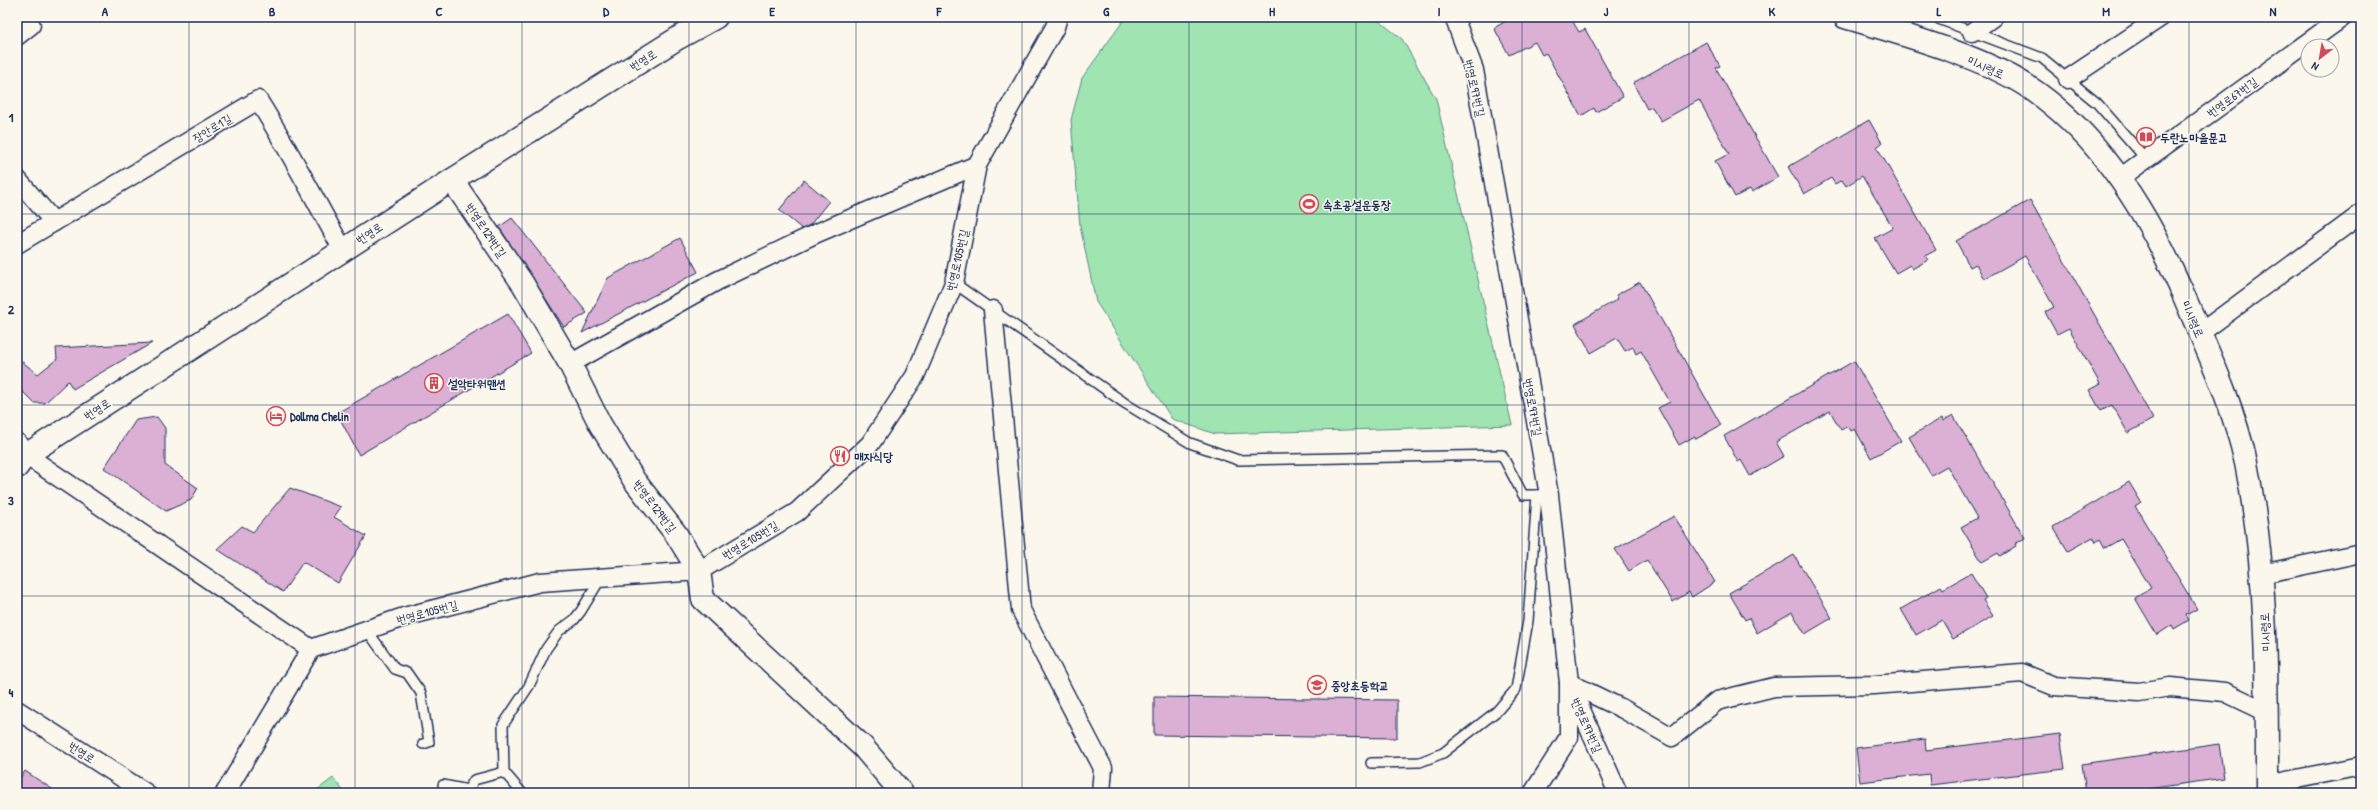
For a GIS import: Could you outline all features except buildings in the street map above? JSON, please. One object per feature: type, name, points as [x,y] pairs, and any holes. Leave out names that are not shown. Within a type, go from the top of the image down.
[{"type":"main road","name":"번영로","points":[[20,456],[452,180],[678,38],[716,17]]},
{"type":"main road","name":"미시령로","points":[[1845,17],[1978,62],[2027,86],[2071,121],[2120,178],[2162,246],[2226,394],[2246,461],[2262,574],[2267,641],[2266,789]]},
{"type":"main road","name":"번영로129번길","points":[[452,180],[523,284],[570,364],[600,424],[623,461],[676,534],[699,571],[703,599],[863,747],[902,793]]},
{"type":"street","name":"번영로105번길","points":[[311,649],[404,617],[540,582],[699,571],[797,512],[870,444],[915,376],[954,282],[977,165],[1056,27],[1058,17]]},
{"type":"street","name":"번영로97번길","points":[[1454,17],[1474,70],[1543,495],[1569,683],[1618,793]]},
{"type":"street","points":[[1972,32],[1993,17]]},
{"type":"street","points":[[2068,79],[2161,17]]},
{"type":"street","name":"번영로67번길","points":[[2120,178],[2343,17]]},
{"type":"street","points":[[17,36],[31,25]]},
{"type":"street","name":"장안로1길","points":[[17,244],[258,100],[286,142],[311,195],[343,250]]},
{"type":"street","points":[[570,364],[717,281],[817,234],[977,165]]},
{"type":"street","points":[[17,179],[54,222]]},
{"type":"street","points":[[2200,334],[2361,214]]},
{"type":"street","points":[[993,310],[1021,610],[1103,768],[1101,793]]},
{"type":"street","name":"번영로","points":[[20,456],[311,649]]},
{"type":"street","points":[[2262,574],[2361,552]]},
{"type":"street","points":[[225,793],[311,649]]},
{"type":"street","points":[[1533,793],[1569,737],[1569,683],[1623,709],[1672,737],[1717,700],[1768,688],[1874,685],[2022,673],[2054,686],[2139,692],[2170,687],[2225,692],[2267,712]]},
{"type":"street","name":"번영로","points":[[17,710],[146,793]]},
{"type":"street","points":[[2266,789],[2361,766]]},
{"type":"lane","points":[[1933,17],[2042,58],[2097,103],[2146,159]]},
{"type":"lane","points":[[954,282],[1126,404],[1190,443],[1238,460],[1502,455],[1522,495],[1543,495],[1528,621],[1516,689],[1497,711],[1443,753],[1420,762],[1371,763]]},
{"type":"lane","points":[[522,793],[504,772],[503,725],[530,686],[546,649],[559,631],[574,620],[581,611],[600,578]]},
{"type":"lane","points":[[404,617],[369,632],[395,669],[408,673],[421,693],[429,742],[423,744]]},
{"type":"lane","points":[[443,785],[468,790],[474,780],[504,772]]},
{"type":"green space","points":[[1126,17],[1374,17],[1402,39],[1436,99],[1512,425],[1215,434],[1172,419],[1096,302],[1080,226],[1071,120],[1082,78]]},
{"type":"green space","points":[[333,778],[345,793],[313,793]]},
{"type":"place","name":"두란노마을문고","points":[[2146,137]]},
{"type":"place","name":"속초공설운동장","points":[[1309,204]]},
{"type":"place","name":"설악타워맨션","points":[[434,383]]},
{"type":"place","name":"Dollma Chelin","points":[[276,416]]},
{"type":"place","name":"매자식당","points":[[840,456]]},
{"type":"place","name":"중앙초등학교","points":[[1317,685]]}]
